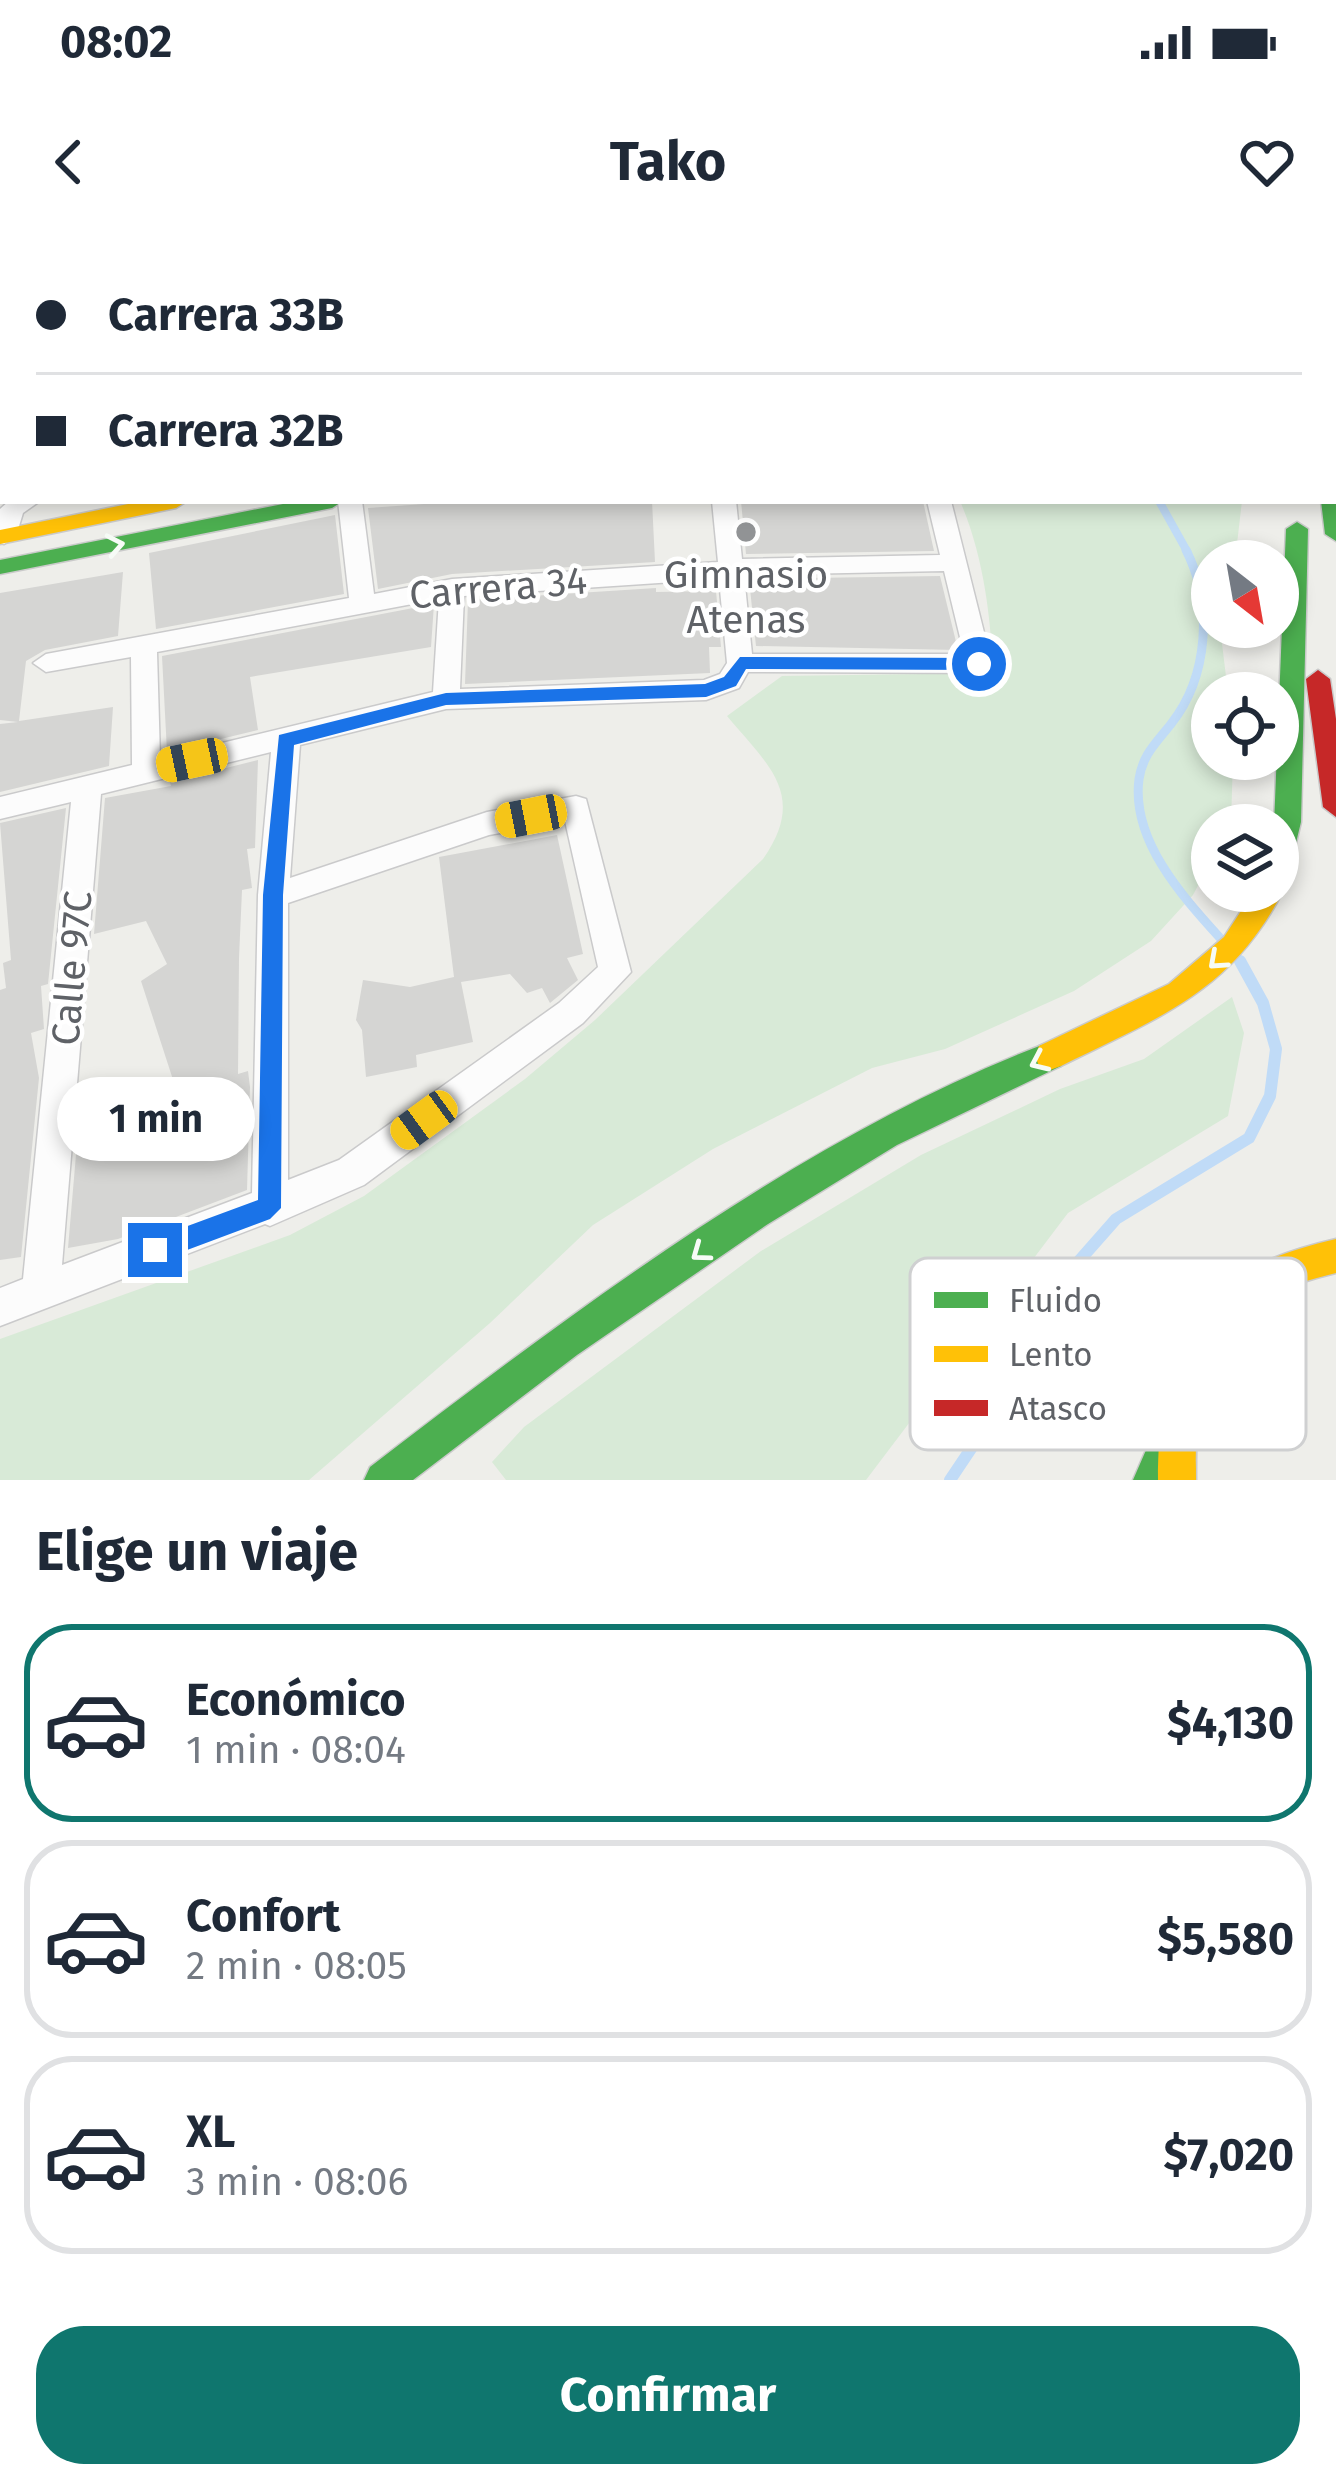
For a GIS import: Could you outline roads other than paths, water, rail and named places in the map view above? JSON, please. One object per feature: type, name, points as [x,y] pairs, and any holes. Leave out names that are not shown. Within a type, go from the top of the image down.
[{"type":"main road","points":[[2,537],[162,504]]},
{"type":"main road","points":[[0,567],[317,504]]},
{"type":"main road","points":[[1332,504],[1336,534]]},
{"type":"main road","points":[[1296,515],[1336,807]]},
{"type":"main road","points":[[1288,804],[1296,515]]},
{"type":"main road","points":[[383,1480],[452,1426],[749,1218],[829,1168],[949,1103],[1179,993],[1234,946],[1256,912]]},
{"type":"main road","points":[[1306,1259],[1336,1256]]},
{"type":"main road","points":[[1152,1480],[1165,1450]]},
{"type":"main road","points":[[1175,1450],[1177,1480]]},
{"type":"street","points":[[2,537],[12,509],[22,504]]},
{"type":"street","points":[[350,504],[362,601]]},
{"type":"street","points":[[0,808],[446,699],[706,690],[730,681],[740,663],[724,504]]},
{"type":"street","points":[[740,663],[979,664],[940,504]]},
{"type":"street","name":"Carrera 34","points":[[46,663],[452,588],[730,570],[754,564],[956,563]]},
{"type":"street","points":[[446,699],[452,588]]},
{"type":"street","points":[[144,642],[146,771]]},
{"type":"street","points":[[270,1208],[273,895],[286,740]]},
{"type":"street","name":"Calle 97C","points":[[41,1292],[87,788]]},
{"type":"street","points":[[0,1306],[270,1208],[351,1173],[571,1013],[615,972],[576,807],[487,824],[369,867],[273,895]]},
{"type":"waterway","points":[[1161,504],[1188,553]]},
{"type":"waterway","points":[[1186,550],[1203,616],[1200,662],[1184,705],[1144,763],[1139,802],[1143,824],[1162,866],[1220,938]]},
{"type":"waterway","points":[[1082,1258],[1116,1219],[1249,1138],[1270,1096],[1276,1049],[1263,1003],[1240,961]]},
{"type":"waterway","points":[[950,1480],[970,1450]]},
{"type":"place","name":"Gimnasio Atenas","points":[[746,532]]}]
